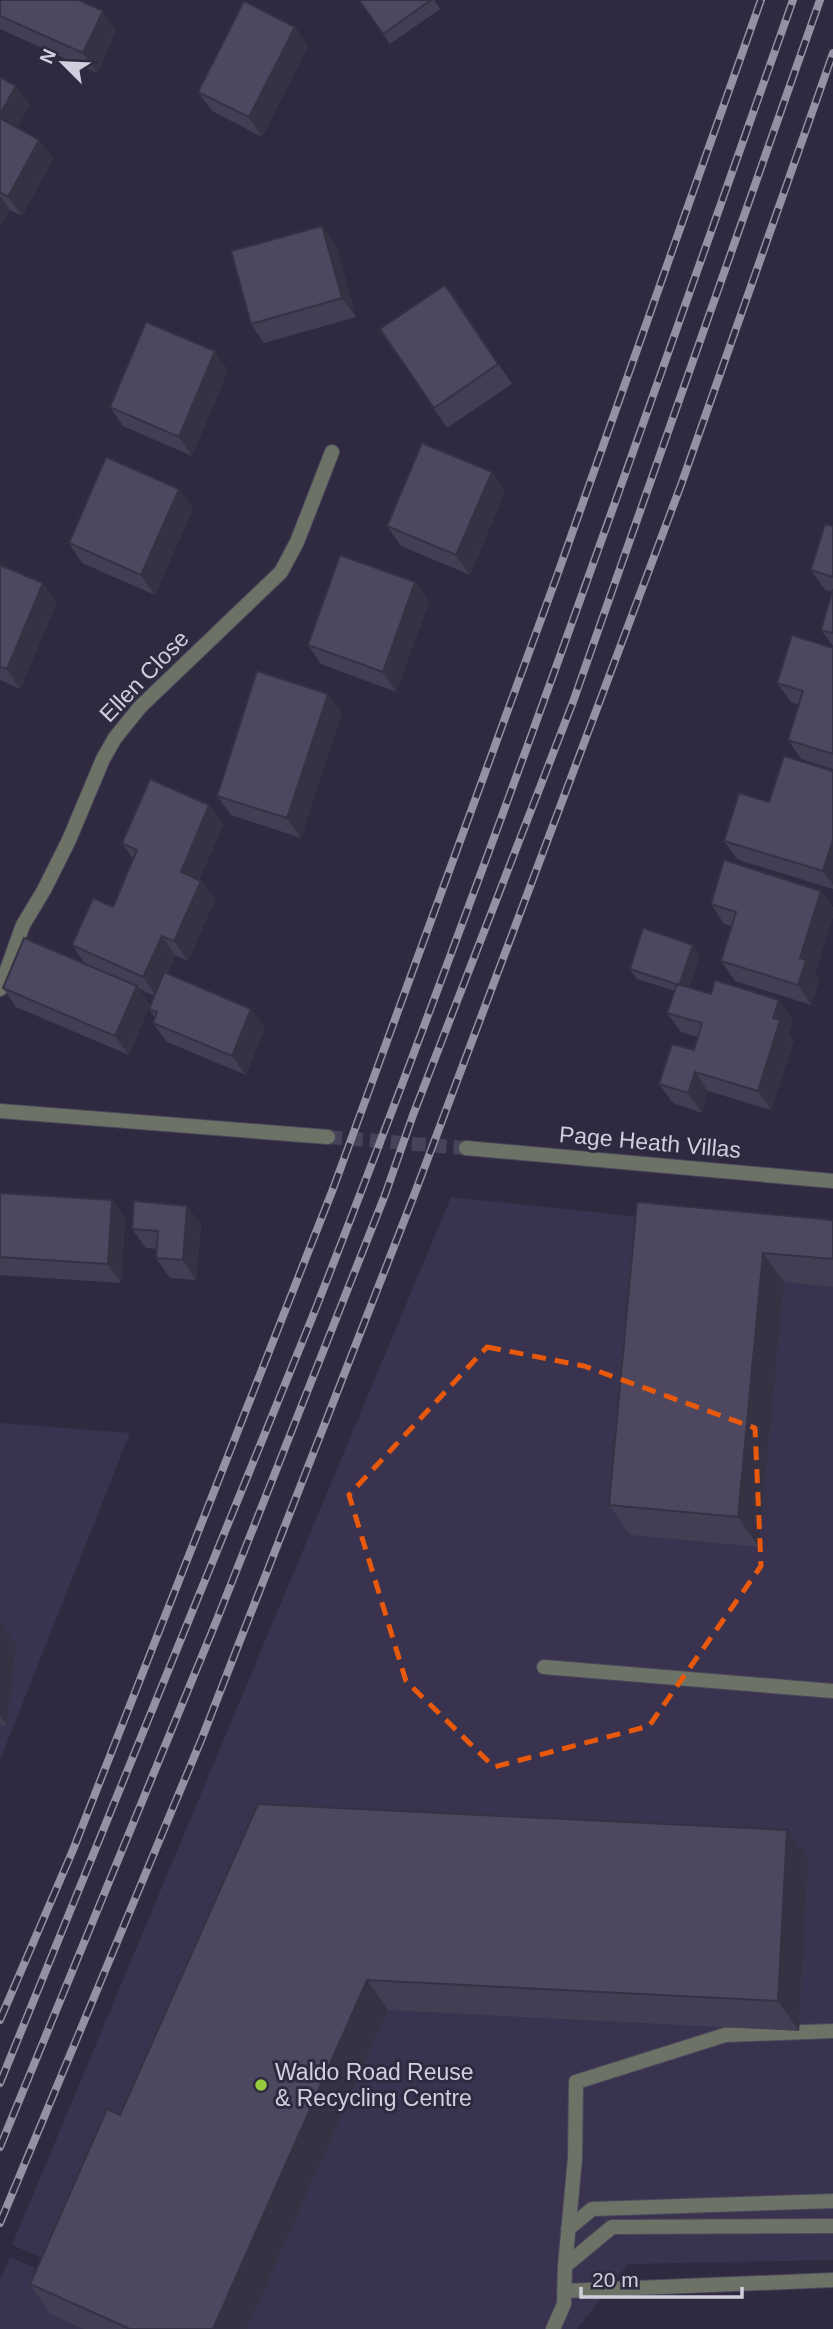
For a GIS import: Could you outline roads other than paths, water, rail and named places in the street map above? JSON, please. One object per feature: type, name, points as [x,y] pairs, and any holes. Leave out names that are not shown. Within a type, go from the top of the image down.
[{"type":"street","name":"Ellen Close","points":[[0,989],[23,925],[69,840],[103,759],[115,738],[140,707],[281,572],[297,542],[332,452]]},
{"type":"street","points":[[0,1111],[328,1137]]},
{"type":"street","name":"Page Heath Villas","points":[[466,1148],[832,1178]]},
{"type":"street","points":[[544,1667],[833,1691]]},
{"type":"street","points":[[553,2329],[564,2304],[575,2158],[576,2082],[725,2035],[833,2031]]},
{"type":"street","points":[[568,2229],[592,2209],[833,2201]]},
{"type":"street","points":[[565,2266],[612,2227],[833,2226]]},
{"type":"street","points":[[564,2291],[833,2280]]},
{"type":"tunnel","points":[[328,1137],[466,1148]]},
{"type":"railway","points":[[0,2020],[73,1850],[333,1189],[558,573],[761,0]]},
{"type":"railway","points":[[0,2083],[312,1318],[375,1155],[558,661],[793,0]]},
{"type":"railway","points":[[0,2147],[218,1617],[385,1195],[413,1115],[573,702],[820,0]]},
{"type":"railway","points":[[0,2223],[202,1738],[413,1198],[681,485],[833,53]]},
{"type":"place","name":"Waldo Road Reuse & Recycling Centre","points":[[261,2085]]}]
